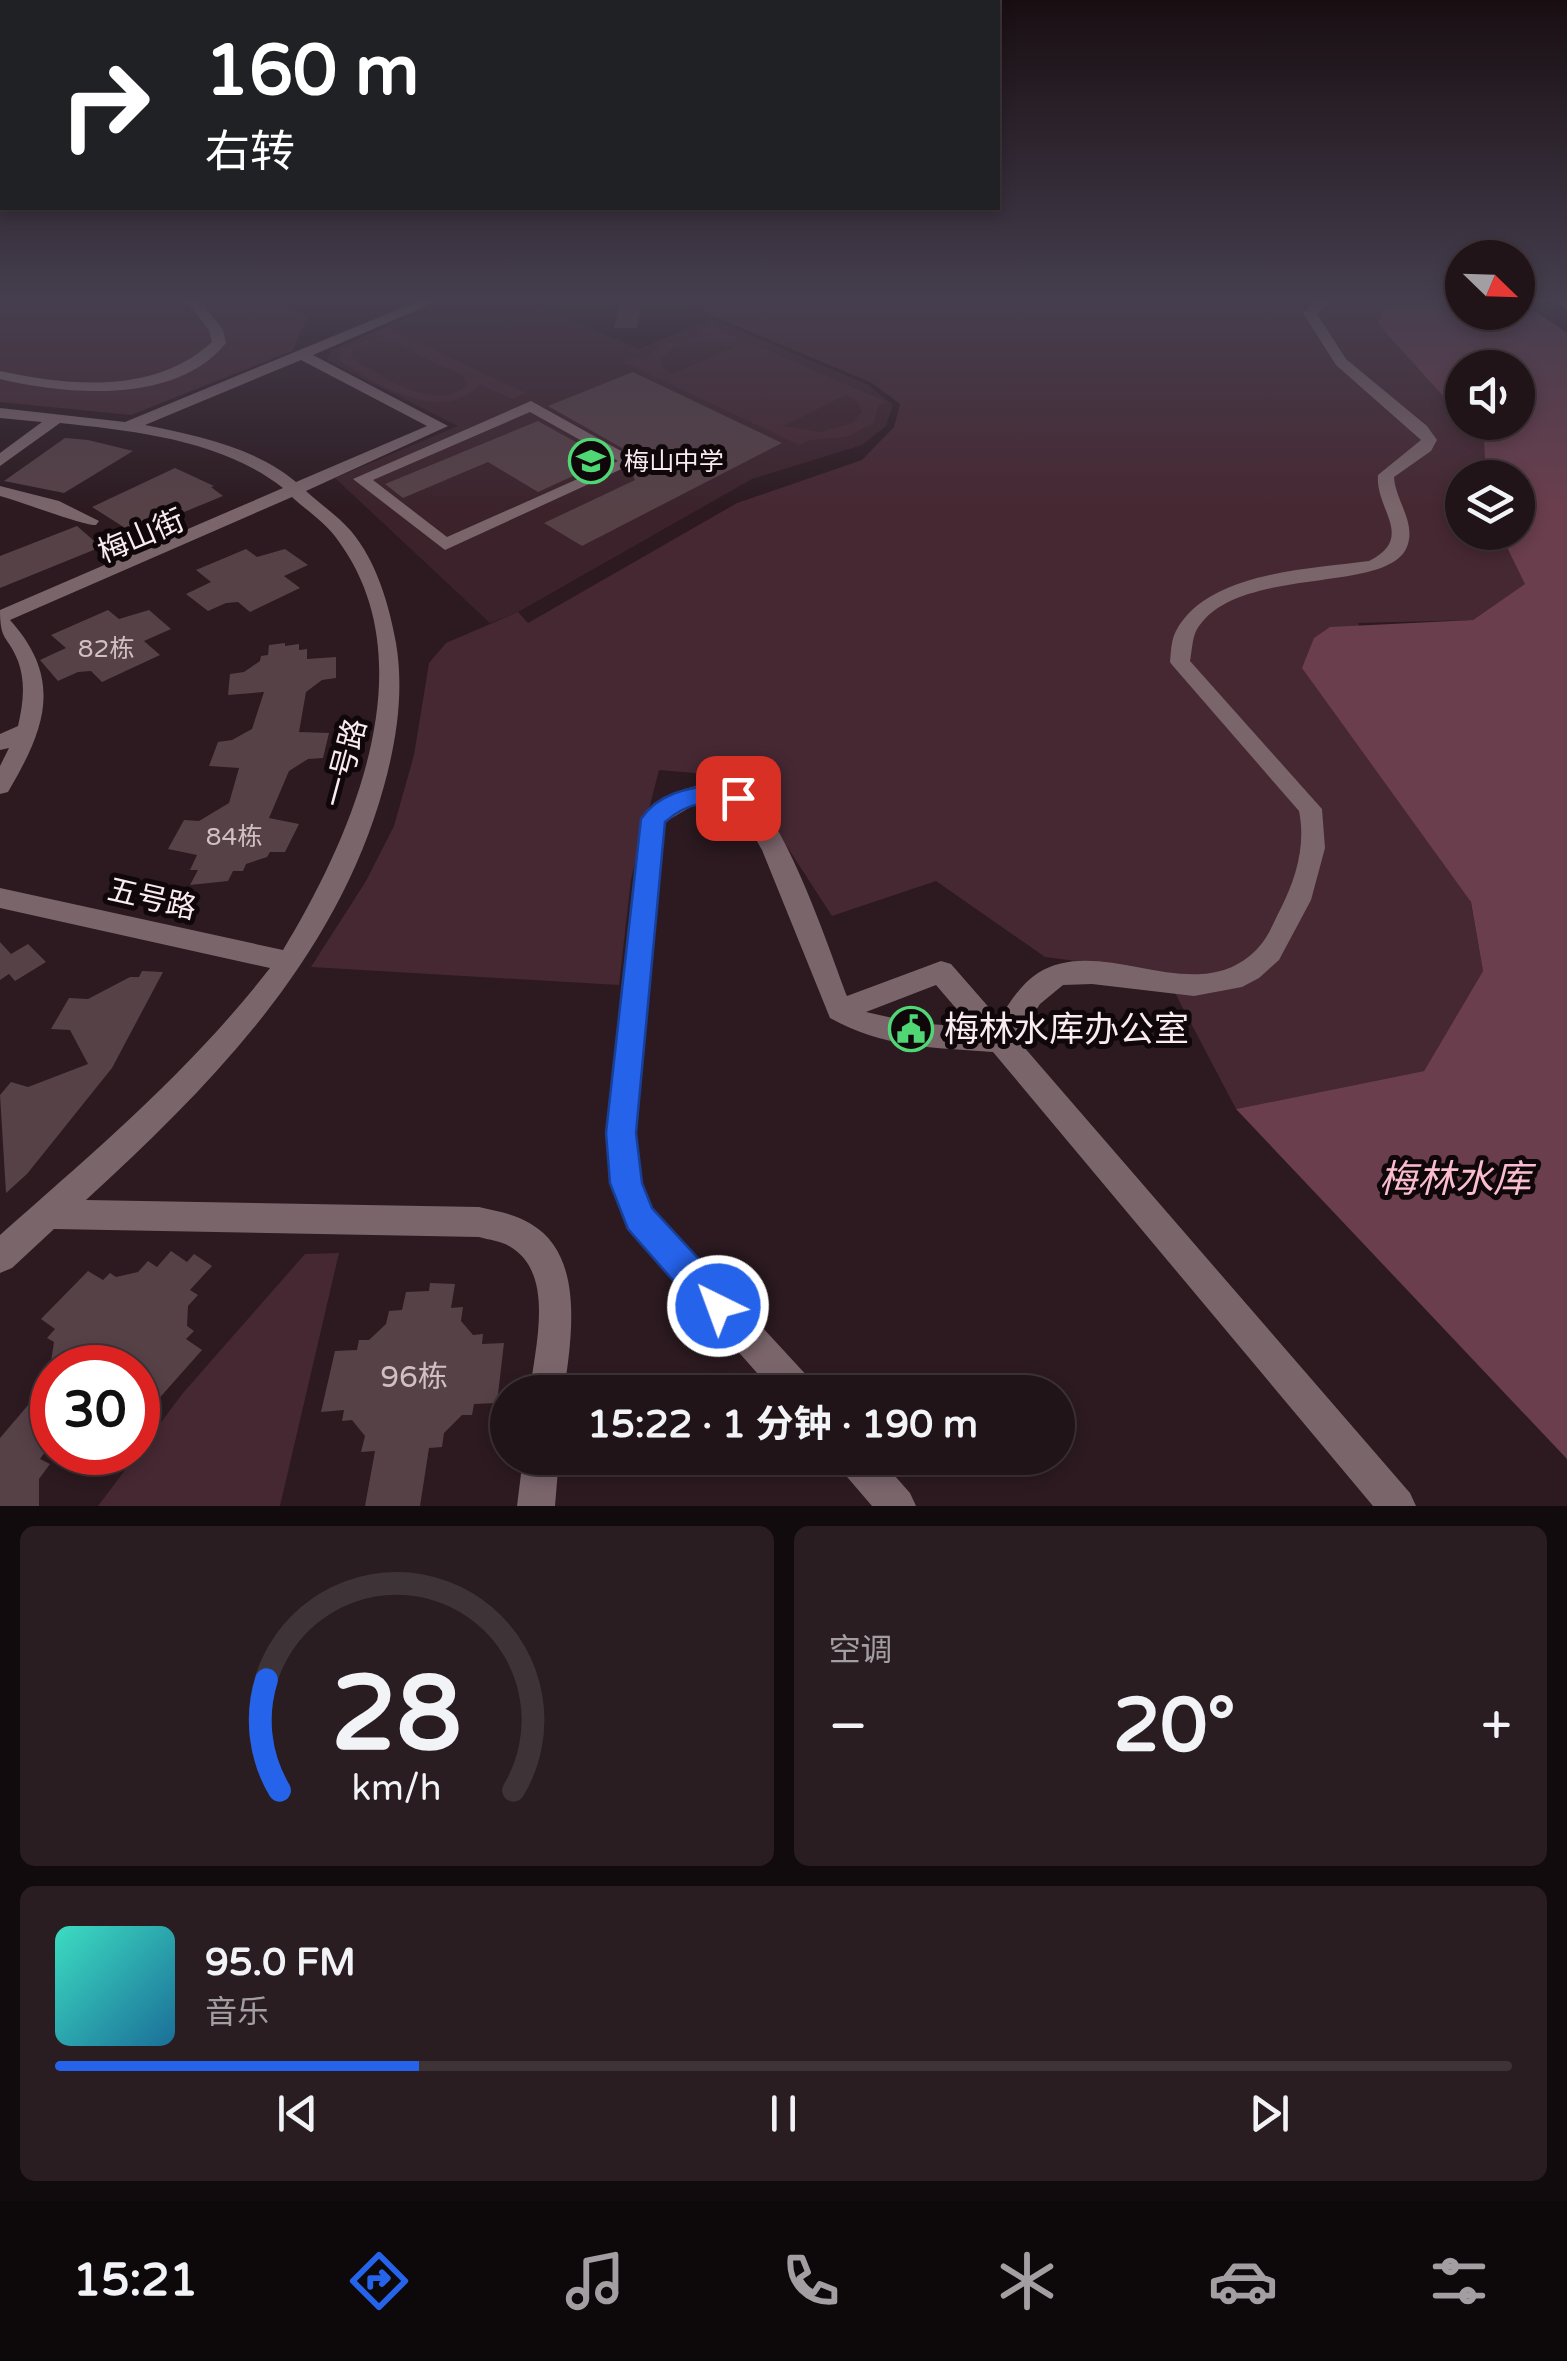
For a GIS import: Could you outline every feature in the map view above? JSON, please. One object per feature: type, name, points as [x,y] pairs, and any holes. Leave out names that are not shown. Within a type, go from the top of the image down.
[{"type":"street","points":[[0,375],[38,384],[100,390],[158,378],[181,368]]},
{"type":"street","points":[[127,428],[270,368]]},
{"type":"street","name":"梅山街","points":[[2,623],[270,513],[288,504],[298,490],[327,472],[440,426],[328,368]]},
{"type":"street","points":[[1001,1041],[1030,996],[1053,977],[1082,972],[1217,986],[1244,975],[1268,955],[1304,891],[1316,829],[1310,809],[1180,662],[1178,642],[1196,613],[1231,592],[1374,566],[1401,550],[1402,538],[1384,482],[1386,474],[1425,448],[1429,440],[1352,368]]},
{"type":"street","points":[[531,406],[631,461],[445,546],[361,478],[427,450],[531,406]]},
{"type":"street","name":"一号路","points":[[0,413],[127,428],[196,443],[248,462],[298,490],[329,518],[355,550],[375,588],[387,631],[392,680],[387,735],[371,798],[342,868],[290,962],[232,1035],[0,1257]]},
{"type":"street","points":[[0,461],[56,419]]},
{"type":"street","points":[[407,439],[427,450]]},
{"type":"street","points":[[0,491],[52,505],[90,521]]},
{"type":"street","points":[[0,786],[29,729],[35,688],[27,654],[2,623]]},
{"type":"street","points":[[0,743],[29,729]]},
{"type":"street","points":[[782,1375],[640,1218],[626,1183],[621,1133],[653,819],[668,806],[691,796],[718,792],[738,798],[756,814],[771,842],[840,1010],[869,1028],[1001,1041]]},
{"type":"street","name":"五号路","points":[[0,898],[290,962]]},
{"type":"street","points":[[840,1010],[941,972],[1397,1506]]},
{"type":"street","points":[[46,1214],[479,1222],[522,1235],[546,1260],[556,1307],[549,1375]]},
{"type":"street","points":[[536,1506],[539,1475]]},
{"type":"street","points":[[870,1475],[897,1506]]},
{"type":"shaded area","points":[[0,368],[249,368],[131,415],[0,402]]},
{"type":"shaded area","name":"梅山中学","points":[[343,368],[829,368],[867,384],[893,405],[886,426],[862,445],[752,479],[518,612],[490,623],[335,478],[458,426]]},
{"type":"shaded area","points":[[352,368],[369,368],[408,389],[440,396],[467,385],[463,376],[447,368],[474,368],[526,393],[512,399],[480,384],[465,396],[429,401],[409,397]]},
{"type":"shaded area","points":[[636,368],[665,368],[672,374],[685,368],[809,368],[887,402],[878,406],[874,423],[846,437],[810,440],[799,445]],"holes":[[[846,395],[858,402],[862,411],[853,423],[819,432],[783,426]]]},
{"type":"shaded area","points":[[837,368],[1419,368],[1445,397],[1445,440],[1484,440],[1486,460],[1445,460],[1445,550],[1509,550],[1526,584],[1473,620],[1358,623],[1471,903],[1483,971],[1424,1071],[1236,1109],[1164,972],[1045,957],[936,881],[832,916],[742,777],[659,770],[631,879],[619,985],[311,967],[366,881],[394,826],[414,755],[429,663],[446,643],[518,612],[528,623],[737,503],[862,460],[894,427],[900,404],[872,383]]},
{"type":"shaded area","points":[[339,1253],[280,1506],[98,1506],[121,1475],[160,1475],[160,1424],[305,1254]]},
{"type":"water","name":"梅林水库","points":[[1418,368],[1445,368],[1445,398]]},
{"type":"water","name":"梅林水库","points":[[1535,368],[1567,368],[1567,1459],[1236,1109],[1424,1071],[1483,971],[1471,902],[1302,668],[1314,638],[1330,627],[1473,620],[1525,584],[1508,550],[1535,550],[1535,460],[1485,460],[1484,440],[1535,440]]},
{"type":"building","points":[[633,372],[782,443],[582,546],[544,523],[635,480],[630,469],[643,460],[548,406]]},
{"type":"building","points":[[538,421],[608,460],[538,492],[488,462],[403,498],[385,484]]},
{"type":"building","points":[[65,438],[133,451],[64,493],[4,481]]},
{"type":"building","points":[[175,468],[214,486],[211,487],[223,496],[133,533],[92,507]]},
{"type":"building","points":[[77,526],[101,547],[0,588],[0,556]]},
{"type":"building","points":[[246,549],[257,557],[285,549],[308,565],[284,576],[300,588],[250,612],[238,602],[208,611],[186,594],[211,582],[196,570]]},
{"type":"building","points":[[108,610],[119,619],[149,610],[171,629],[144,641],[160,655],[102,682],[91,671],[58,681],[40,660],[66,648],[51,635]]},
{"type":"building","points":[[299,644],[299,650],[307,649],[307,659],[336,657],[336,678],[322,680],[306,692],[299,732],[329,733],[323,758],[308,759],[289,771],[269,818],[299,824],[285,852],[270,852],[267,857],[246,864],[243,871],[233,871],[228,881],[190,885],[198,870],[190,870],[197,855],[168,849],[184,820],[199,821],[229,803],[239,768],[209,766],[218,742],[232,740],[252,729],[264,692],[228,695],[230,674],[244,672],[260,661],[261,656],[268,655],[269,645]]},
{"type":"building","points":[[0,942],[11,954],[28,944],[46,962],[15,981],[9,974],[0,980]]},
{"type":"building","points":[[142,971],[163,972],[112,1068],[27,1174],[6,1193],[0,1095],[11,1082],[28,1087],[88,1064],[70,1030],[51,1029],[69,998],[88,999],[130,977],[139,977]]},
{"type":"building","points":[[171,1251],[187,1262],[194,1254],[212,1266],[190,1290],[198,1295],[188,1306],[187,1326],[194,1331],[186,1339],[202,1350],[160,1397],[160,1345],[54,1345],[47,1338],[55,1329],[41,1319],[88,1271],[103,1280],[110,1273],[116,1277],[138,1272],[148,1261],[157,1267]]},
{"type":"building","points":[[430,1283],[455,1284],[451,1308],[463,1307],[461,1321],[473,1335],[483,1334],[482,1344],[504,1343],[500,1375],[490,1375],[490,1403],[474,1404],[472,1415],[462,1415],[444,1433],[442,1447],[429,1448],[420,1506],[365,1506],[375,1451],[361,1452],[365,1436],[352,1420],[342,1421],[344,1410],[321,1412],[335,1351],[357,1350],[359,1340],[369,1340],[386,1324],[389,1311],[402,1310],[406,1292],[429,1291]]},
{"type":"building","points":[[30,1403],[30,1475],[42,1475],[39,1506],[0,1506],[0,1438]]},
{"type":"place","name":"梅山中学","points":[[591,461]]},
{"type":"place","name":"梅林水库办公室","points":[[911,1029]]},
{"type":"route","points":[[718,1306],[640,1218],[626,1183],[621,1133],[653,819],[668,806],[691,796],[718,792],[738,798]]}]
